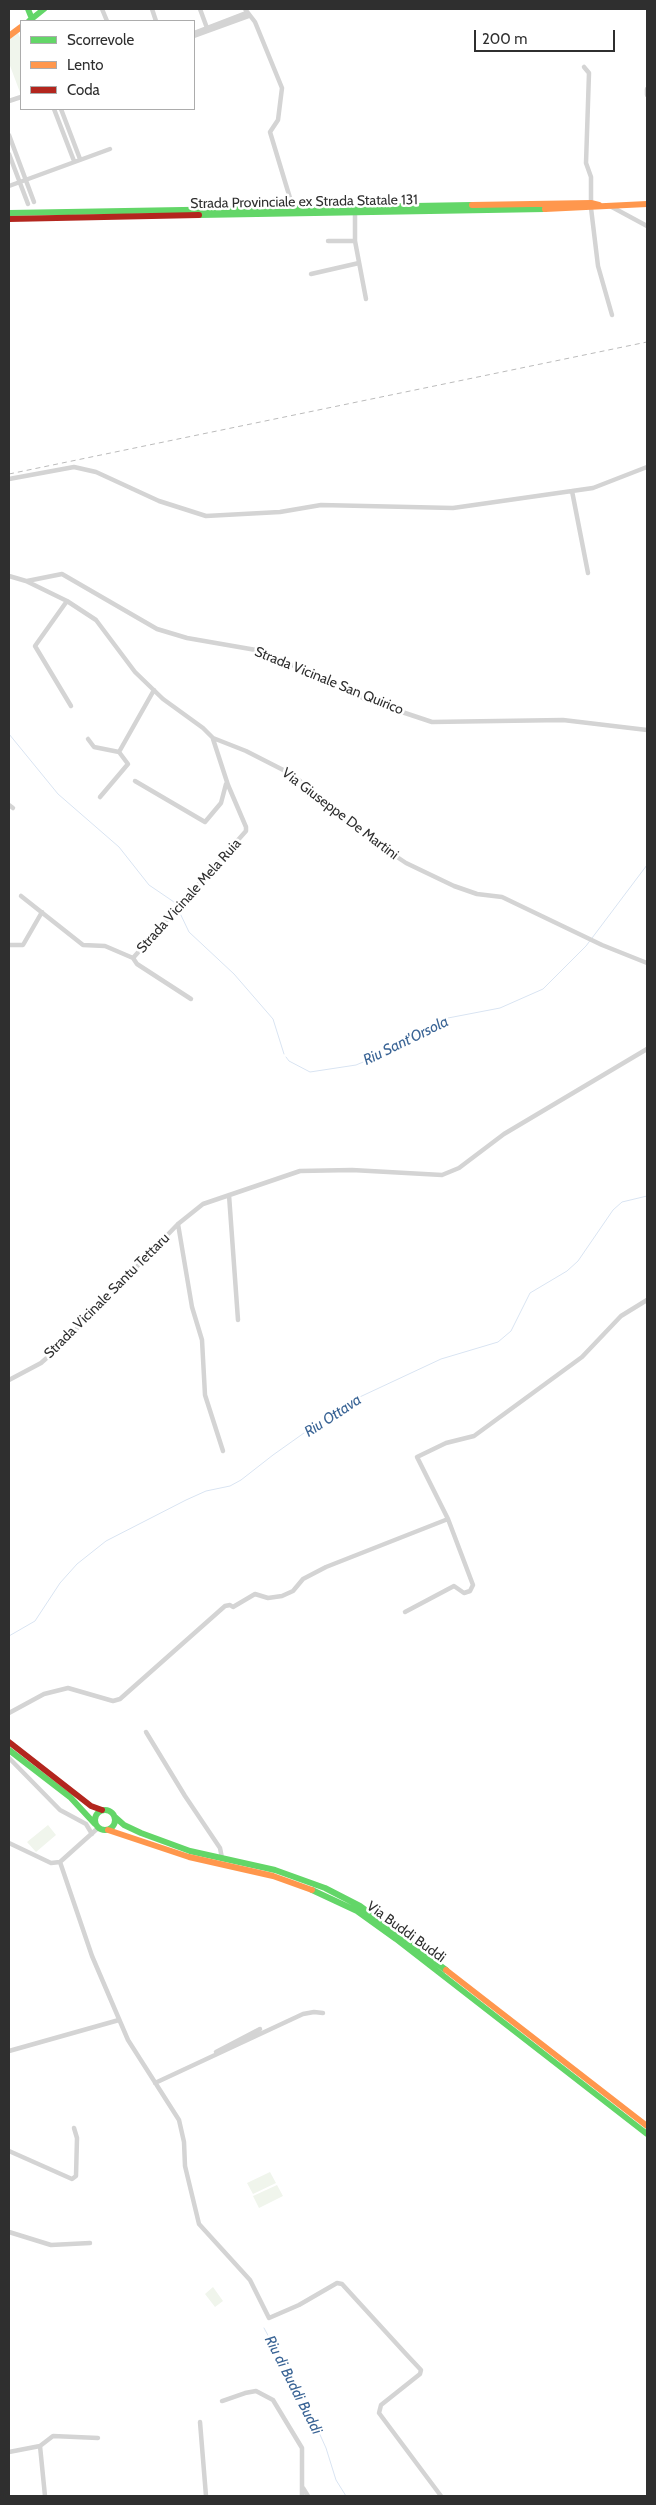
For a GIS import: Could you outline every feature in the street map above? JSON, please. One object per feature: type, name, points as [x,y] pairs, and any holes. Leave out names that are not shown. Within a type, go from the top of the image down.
[{"type":"main road","points":[[28,9],[30,20],[44,9]]},
{"type":"main road","points":[[9,36],[20,28]]},
{"type":"main road","name":"Strada Provinciale ex Strada Statale 131","points":[[9,214],[293,208],[647,204]]},
{"type":"main road","name":"Strada Provinciale ex Strada Statale 131","points":[[9,219],[356,213],[591,205]]},
{"type":"main road","points":[[9,1742],[91,1806],[110,1811],[115,1817],[113,1827],[108,1830],[97,1826],[70,1797],[9,1750]]},
{"type":"main road","points":[[97,1826],[96,1814],[102,1810]]},
{"type":"main road","name":"Via Buddi Buddi","points":[[115,1817],[124,1825],[141,1833],[190,1851],[274,1870],[317,1885],[360,1906],[400,1934],[647,2126]]},
{"type":"main road","name":"Via Buddi Buddi","points":[[108,1830],[188,1857],[273,1876],[323,1894],[357,1911],[396,1939],[647,2134]]},
{"type":"street","points":[[200,9],[207,28]]},
{"type":"street","points":[[195,34],[247,13]]},
{"type":"street","points":[[195,35],[247,13]]},
{"type":"street","points":[[247,13],[256,22],[282,88],[278,120],[270,132],[293,208]]},
{"type":"street","points":[[584,67],[589,73],[586,163],[591,176],[591,205],[598,266],[612,314]]},
{"type":"street","points":[[647,89],[647,95]]},
{"type":"street","points":[[54,110],[74,161]]},
{"type":"street","points":[[61,110],[80,159]]},
{"type":"street","points":[[9,135],[34,202]]},
{"type":"street","points":[[9,186],[110,149]]},
{"type":"street","points":[[9,154],[28,204]]},
{"type":"street","points":[[609,205],[647,226]]},
{"type":"street","points":[[356,213],[355,241],[366,299]]},
{"type":"street","points":[[328,242],[355,241]]},
{"type":"street","points":[[311,274],[358,263]]},
{"type":"street","points":[[9,479],[74,467],[96,472],[159,501],[206,516],[280,512],[321,504],[453,508],[572,491],[608,483],[647,467]]},
{"type":"street","points":[[572,491],[588,573]]},
{"type":"street","name":"Strada Vicinale San Quirico","points":[[26,581],[62,574],[157,629],[186,638],[256,650],[347,688],[366,700],[432,722],[564,720],[647,730]]},
{"type":"street","name":"Via Giuseppe De Martini","points":[[9,576],[26,581],[67,600],[96,620],[135,672],[213,738],[246,751],[293,776],[354,828],[406,863],[454,886],[478,894],[502,897],[602,945],[647,963]]},
{"type":"street","points":[[67,600],[35,646],[71,706]]},
{"type":"street","points":[[120,752],[154,690]]},
{"type":"street","name":"Strada Vicinale Mela Ruia","points":[[21,896],[83,945],[105,946],[133,958],[246,832],[246,827],[227,782],[213,738]]},
{"type":"street","points":[[88,739],[94,747],[120,752],[128,764],[100,797]]},
{"type":"street","points":[[135,781],[205,822],[220,803],[227,782]]},
{"type":"street","points":[[9,945],[23,945],[42,912]]},
{"type":"street","points":[[133,958],[136,964],[191,999]]},
{"type":"street","name":"Strada Vicinale Santu Tettaru","points":[[9,1380],[41,1363],[78,1329],[178,1224],[203,1204],[300,1171],[352,1170],[442,1175],[459,1168],[504,1134],[647,1049]]},
{"type":"street","points":[[229,1195],[238,1320]]},
{"type":"street","name":"Strada Vicinale Santu Tettaru","points":[[178,1224],[192,1307],[202,1340],[205,1396],[223,1451]]},
{"type":"street","points":[[405,1612],[454,1586],[464,1593],[470,1591],[474,1585],[448,1518],[417,1457],[446,1443],[474,1436],[582,1357],[604,1332],[622,1316],[647,1300]]},
{"type":"street","points":[[9,1713],[44,1694],[68,1688],[113,1701],[120,1698],[225,1606],[230,1605],[234,1607],[255,1594],[268,1598],[282,1596],[293,1591],[303,1579],[326,1567],[448,1518]]},
{"type":"street","points":[[146,1732],[185,1796],[220,1848],[222,1858]]},
{"type":"street","points":[[9,1758],[60,1810],[86,1824],[92,1834]]},
{"type":"street","points":[[17,1766],[27,1764]]},
{"type":"street","points":[[9,1843],[51,1864],[60,1862],[92,1834],[97,1826]]},
{"type":"street","points":[[60,1862],[89,1948],[119,2020],[141,2063],[180,2120],[184,2142],[185,2166],[199,2224],[250,2280],[270,2318],[299,2305],[337,2283],[342,2284],[421,2370],[420,2374],[380,2405],[379,2413],[441,2496]]},
{"type":"street","points":[[154,2082],[303,2014],[323,2013]]},
{"type":"street","points":[[9,2051],[119,2020]]},
{"type":"street","points":[[154,2082],[260,2029]]},
{"type":"street","points":[[9,2152],[72,2179],[76,2176],[77,2138],[74,2128]]},
{"type":"street","points":[[9,2232],[51,2245],[90,2243]]},
{"type":"street","points":[[222,2401],[256,2391],[273,2400],[302,2448],[302,2496]]},
{"type":"street","points":[[200,2422],[206,2496]]},
{"type":"street","points":[[9,2452],[40,2446],[53,2436],[98,2438]]},
{"type":"street","points":[[40,2446],[45,2496]]},
{"type":"street","points":[[302,2486],[308,2496]]},
{"type":"shaded area","points":[[17,30],[20,38],[20,92],[9,63],[9,36]]},
{"type":"shaded area","points":[[48,1825],[56,1835],[36,1852],[27,1842]]},
{"type":"shaded area","points":[[270,2172],[276,2183],[253,2194],[247,2183]]},
{"type":"shaded area","points":[[277,2185],[283,2196],[259,2208],[253,2196]]},
{"type":"shaded area","points":[[213,2287],[223,2301],[215,2307],[205,2294]]},
{"type":"waterway","name":"Riu Sant'Orsola","points":[[9,734],[58,794],[119,847],[149,885],[174,902],[176,906]]},
{"type":"waterway","name":"Riu Sant'Orsola","points":[[286,1057],[289,1061],[310,1072],[356,1065],[397,1048],[420,1032],[448,1018],[500,1008],[543,989],[586,946],[647,865]]},
{"type":"waterway","name":"Riu Sant'Orsola","points":[[178,909],[189,932],[234,974],[273,1019],[284,1054]]},
{"type":"waterway","name":"Riu Ottava","points":[[9,1636],[35,1621],[60,1583],[77,1564],[106,1541],[186,1500],[206,1491],[230,1486],[241,1480],[273,1455],[319,1425],[349,1402],[441,1359],[498,1342],[511,1331],[530,1293],[567,1271],[578,1261],[613,1210],[622,1202],[647,1196]]},
{"type":"waterway","name":"Riu di Buddi Buddi","points":[[264,2328],[312,2417],[326,2448],[336,2480],[346,2496]]},
{"type":"railway","points":[[9,474],[647,342]]},
{"type":"traffic: fast","points":[[28,9],[32,19]]},
{"type":"traffic: fast","points":[[30,20],[44,9]]},
{"type":"traffic: fast","points":[[9,213],[472,205]]},
{"type":"traffic: fast","points":[[199,215],[545,209]]},
{"type":"traffic: fast","points":[[9,1750],[70,1797],[95,1824]]},
{"type":"traffic: fast","points":[[101,1810],[109,1810],[115,1816],[115,1820],[115,1824],[109,1830],[101,1830],[95,1824],[95,1816],[101,1810]]},
{"type":"traffic: fast","points":[[115,1817],[124,1825],[141,1833],[190,1851],[275,1870],[325,1888],[360,1906],[446,1970]]},
{"type":"traffic: fast","points":[[312,1890],[357,1911],[396,1939],[647,2134]]},
{"type":"traffic: slow","points":[[9,36],[20,28]]},
{"type":"traffic: slow","points":[[472,205],[591,203],[599,205]]},
{"type":"traffic: slow","points":[[545,209],[647,204]]},
{"type":"traffic: slow","points":[[108,1830],[189,1857],[273,1876],[312,1890]]},
{"type":"traffic: slow","points":[[446,1970],[647,2126]]},
{"type":"traffic: jam","points":[[9,219],[199,215]]},
{"type":"traffic: jam","points":[[9,1742],[91,1806],[102,1810]]}]
